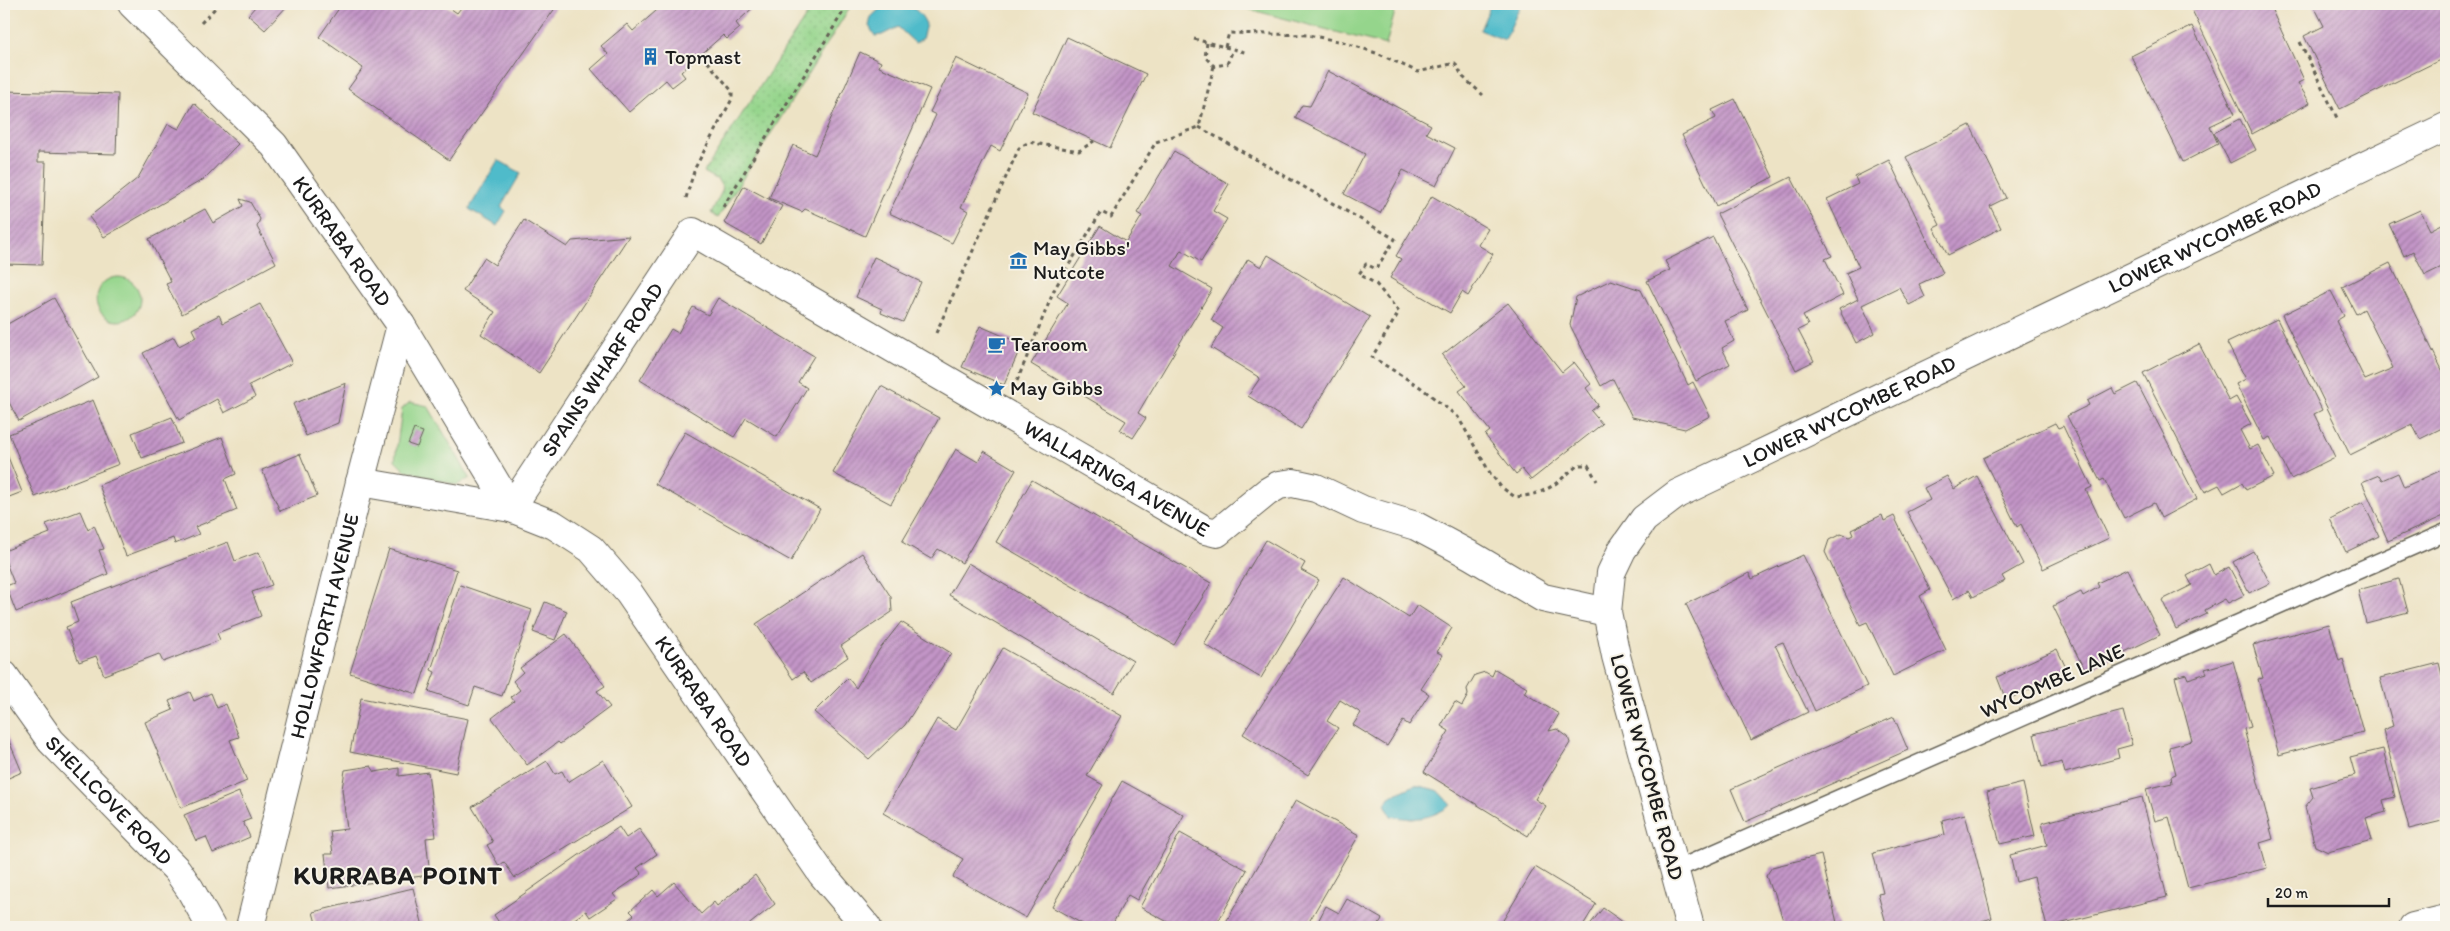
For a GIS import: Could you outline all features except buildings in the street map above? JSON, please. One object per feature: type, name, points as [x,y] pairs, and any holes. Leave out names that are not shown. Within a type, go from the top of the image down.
[{"type":"street","name":"KURRABA ROAD","points":[[132,4],[274,145],[401,325],[511,508]]},
{"type":"street","name":"LOWER WYCOMBE ROAD","points":[[1690,927],[1616,656],[1607,612],[1611,573],[1622,550],[1644,519],[1677,494],[2446,127]]},
{"type":"street","name":"WALLARINGA AVENUE","points":[[693,232],[1205,530],[1217,533],[1267,492],[1280,485],[1292,483],[1316,488],[1363,510],[1416,526],[1544,598],[1607,612]]},
{"type":"street","name":"SPAINS WHARF ROAD","points":[[511,508],[693,232]]},
{"type":"street","name":"HOLLOWFORTH AVENUE","points":[[250,927],[360,482],[401,325]]},
{"type":"street","name":"KURRABA ROAD","points":[[360,482],[511,508],[554,525],[592,549],[607,565],[634,601],[822,874],[867,927]]},
{"type":"street","name":"SHELLCOVE ROAD","points":[[4,675],[50,740],[177,870],[211,927]]},
{"type":"street","points":[[2413,927],[2446,919]]},
{"type":"lane","name":"WYCOMBE LANE","points":[[1675,870],[2446,532]]},
{"type":"path","points":[[198,26],[219,4]]},
{"type":"path","points":[[726,203],[848,4]]},
{"type":"path","points":[[1225,47],[1229,33],[1308,35],[1361,48],[1418,72],[1441,68],[1455,63],[1463,77],[1484,95]]},
{"type":"path","points":[[1194,39],[1248,53]]},
{"type":"path","points":[[2300,42],[2338,120]]},
{"type":"path","points":[[1207,43],[1205,57],[1214,66]]},
{"type":"path","points":[[1214,66],[1228,64],[1234,50]]},
{"type":"path","points":[[684,204],[695,168],[732,100],[732,91],[701,54]]},
{"type":"path","points":[[1199,127],[1214,66]]},
{"type":"path","points":[[1014,388],[1055,288],[1101,212],[1111,217],[1156,142],[1199,127],[1395,239],[1376,269],[1366,264],[1359,274],[1376,284],[1399,312],[1372,357],[1420,387],[1458,417],[1490,473],[1501,487],[1515,497],[1530,496],[1550,489],[1578,464],[1588,465],[1598,481]]},
{"type":"path","points":[[935,335],[1019,148],[1030,142],[1079,151],[1094,141]]},
{"type":"green space","points":[[814,4],[852,4],[718,218],[711,213],[723,189],[718,180],[704,172]]},
{"type":"green space","points":[[1229,4],[1397,4],[1386,45]]},
{"type":"green space","points":[[114,277],[122,277],[134,283],[140,299],[134,315],[122,321],[114,321],[102,315],[96,303],[96,295],[102,283]]},
{"type":"green space","points":[[410,402],[428,406],[470,478],[457,485],[405,470],[395,460],[402,409]]},
{"type":"water","points":[[885,4],[909,6],[918,12],[926,24],[922,39],[915,43],[898,27],[882,35],[875,36],[869,26],[871,17]]},
{"type":"water","points":[[1491,4],[1521,4],[1505,40],[1480,30]]},
{"type":"water","points":[[498,160],[521,173],[501,207],[506,211],[497,226],[469,209]]},
{"type":"water","points":[[1415,785],[1437,790],[1451,805],[1444,810],[1422,818],[1391,816],[1385,804],[1389,797]]},
{"type":"place","name":"Topmast","points":[[651,57]]},
{"type":"place","name":"May Gibbs' Nutcote","points":[[1019,260]]},
{"type":"place","name":"Tearoom","points":[[997,344]]},
{"type":"place","name":"May Gibbs","points":[[996,388]]},
{"type":"district","name":"KURRABA POINT","points":[[398,875]]}]
